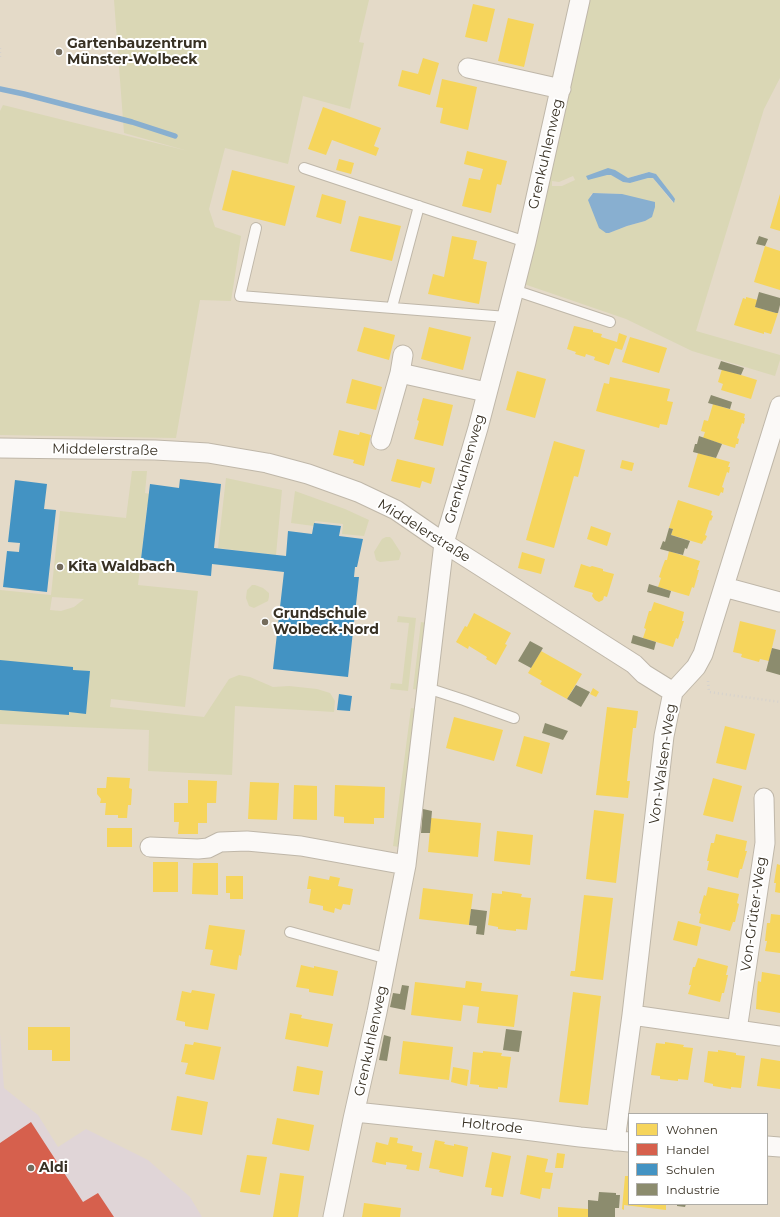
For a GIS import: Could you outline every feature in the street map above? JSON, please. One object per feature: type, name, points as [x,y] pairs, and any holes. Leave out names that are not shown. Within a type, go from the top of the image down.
[{"type":"street","name":"Grenkuhlenweg","points":[[332,1217],[388,959],[406,865],[444,543],[478,428],[486,392],[514,290],[561,89],[580,0]]},
{"type":"street","name":"Grenkuhlenweg","points":[[468,68],[561,89]]},
{"type":"street","points":[[381,440],[401,364],[486,392]]},
{"type":"street","name":"Von-Walsen-Weg","points":[[622,1142],[632,1015],[664,736],[674,692],[692,671],[703,654],[780,406]]},
{"type":"street","name":"Middelerstraße","points":[[0,448],[155,450],[208,453],[267,463],[308,474],[358,492],[396,510],[444,543],[634,664],[644,674],[674,692]]},
{"type":"street","points":[[724,587],[780,602]]},
{"type":"street","name":"Von-Grüter-Weg","points":[[737,1030],[765,843],[764,798]]},
{"type":"street","points":[[150,847],[198,849],[208,848],[220,842],[247,841],[301,846],[406,865]]},
{"type":"street","points":[[632,1015],[780,1036]]},
{"type":"street","name":"Holtrode","points":[[355,1112],[622,1142]]},
{"type":"street","points":[[768,1146],[780,1146]]},
{"type":"lane","points":[[304,168],[526,242]]},
{"type":"lane","points":[[392,307],[419,206]]},
{"type":"lane","points":[[256,228],[240,296],[507,317]]},
{"type":"lane","points":[[514,290],[610,322]]},
{"type":"lane","points":[[427,688],[514,718]]},
{"type":"lane","points":[[290,932],[388,959]]},
{"type":"path","points":[[0,48],[0,59]]},
{"type":"path","points":[[692,671],[709,681],[709,692],[780,702]]},
{"type":"shaded area","points":[[114,0],[369,0],[359,42],[364,43],[350,109],[303,96],[288,164],[225,148],[209,209],[215,227],[241,236],[231,301],[200,300],[176,438],[0,435],[0,111],[3,105],[188,151],[124,133]]},
{"type":"shaded area","points":[[587,0],[780,0],[780,78],[764,109],[696,331],[780,355],[775,376],[692,351],[626,319],[524,284]],"holes":[[[649,172],[655,174],[675,200],[673,203],[653,178],[630,183],[623,182],[612,175],[622,175],[628,178]],[[573,176],[575,180],[562,186],[552,186],[552,181],[559,182]],[[593,193],[622,194],[645,221],[609,233],[590,195]]]},
{"type":"shaded area","points":[[132,471],[147,471],[145,493],[150,494],[149,506],[147,506],[138,585],[198,591],[185,707],[111,699],[110,707],[204,717],[229,679],[239,675],[250,677],[273,687],[289,686],[317,689],[330,693],[335,701],[334,712],[235,706],[232,775],[148,771],[149,730],[0,724],[0,590],[51,595],[60,511],[126,518]],"holes":[[[52,597],[84,599],[74,607],[61,611],[50,610]]]},
{"type":"shaded area","points":[[226,478],[282,490],[276,555],[218,548]]},
{"type":"shaded area","points":[[295,491],[345,509],[369,520],[364,536],[342,534],[343,524],[315,521],[314,526],[291,523]]},
{"type":"shaded area","points":[[390,537],[392,539],[401,553],[399,560],[380,562],[376,560],[374,552],[382,539]]},
{"type":"shaded area","points":[[252,585],[263,588],[269,593],[268,601],[254,608],[249,606],[246,598],[247,590]]},
{"type":"shaded area","points":[[398,616],[416,618],[408,691],[390,689],[391,683],[402,684],[409,623],[397,622]]},
{"type":"shaded area","points":[[421,622],[427,623],[419,690],[413,689]]},
{"type":"shaded area","points":[[411,708],[417,709],[399,847],[393,846]]},
{"type":"shaded area","points":[[0,1033],[4,1088],[38,1115],[58,1147],[86,1129],[148,1160],[190,1197],[202,1217],[0,1217]]},
{"type":"water","points":[[608,168],[615,170],[628,178],[649,172],[656,174],[675,199],[674,203],[653,178],[630,183],[623,182],[611,175],[588,180],[586,176]]},
{"type":"water","points":[[593,193],[622,194],[655,202],[652,217],[645,221],[606,233],[599,228],[588,200]]},
{"type":"building: Wohnen","points":[[473,4],[495,9],[487,42],[465,37]]},
{"type":"building: Wohnen","points":[[508,18],[534,24],[524,67],[498,61]]},
{"type":"building: Wohnen","points":[[423,58],[439,63],[430,95],[398,86],[402,70],[418,74]]},
{"type":"building: Wohnen","points":[[442,79],[477,87],[468,130],[440,123],[443,108],[436,107]]},
{"type":"building: Wohnen","points":[[323,107],[381,128],[374,146],[379,148],[376,156],[332,140],[326,155],[308,149]]},
{"type":"building: Wohnen","points":[[467,151],[507,161],[501,185],[497,184],[491,213],[462,206],[469,178],[480,180],[483,169],[464,164]]},
{"type":"building: Wohnen","points":[[339,159],[354,163],[351,174],[336,170]]},
{"type":"building: Wohnen","points":[[232,170],[295,186],[285,226],[222,210]]},
{"type":"building: Wohnen","points":[[322,194],[346,201],[341,224],[316,217]]},
{"type":"building: Wohnen","points":[[780,194],[780,231],[770,228]]},
{"type":"building: Wohnen","points":[[359,216],[401,226],[392,261],[350,251]]},
{"type":"building: Wohnen","points":[[452,236],[477,241],[473,259],[487,262],[479,304],[428,294],[433,274],[444,277]]},
{"type":"building: Wohnen","points":[[765,246],[780,251],[780,290],[754,282]]},
{"type":"building: Wohnen","points":[[746,297],[758,300],[755,307],[778,313],[771,334],[764,332],[764,334],[734,325],[743,298],[746,299]]},
{"type":"building: Wohnen","points":[[574,326],[593,330],[593,332],[602,334],[601,337],[617,342],[619,333],[627,336],[622,350],[615,348],[609,365],[594,360],[595,357],[586,354],[585,357],[575,354],[576,352],[567,349]]},
{"type":"building: Wohnen","points":[[364,327],[395,335],[389,360],[357,351]]},
{"type":"building: Wohnen","points":[[429,327],[471,337],[463,370],[421,359]]},
{"type":"building: Wohnen","points":[[630,337],[667,348],[659,373],[622,362]]},
{"type":"building: Wohnen","points":[[722,369],[757,380],[751,399],[721,390],[723,384],[718,382]]},
{"type":"building: Wohnen","points":[[517,371],[546,379],[535,418],[506,410]]},
{"type":"building: Wohnen","points":[[610,377],[670,389],[667,401],[673,402],[667,425],[660,424],[659,428],[596,411],[604,383],[609,384]]},
{"type":"building: Wohnen","points":[[352,379],[382,387],[376,410],[346,403]]},
{"type":"building: Wohnen","points":[[423,398],[453,405],[443,446],[414,439]]},
{"type":"building: Wohnen","points":[[713,404],[745,414],[744,424],[742,423],[737,438],[739,439],[738,444],[736,444],[735,448],[703,438],[705,432],[701,431],[704,420],[708,421]]},
{"type":"building: Wohnen","points":[[339,430],[359,435],[360,432],[371,435],[364,466],[353,463],[354,460],[333,455]]},
{"type":"building: Wohnen","points":[[554,441],[585,450],[578,477],[574,476],[554,548],[526,540]]},
{"type":"building: Wohnen","points":[[698,453],[730,462],[728,467],[730,467],[729,473],[727,472],[722,487],[724,488],[723,493],[721,492],[719,496],[688,487]]},
{"type":"building: Wohnen","points":[[397,459],[435,468],[431,484],[422,481],[420,488],[391,481]]},
{"type":"building: Wohnen","points":[[622,460],[634,463],[632,471],[620,468]]},
{"type":"building: Wohnen","points":[[678,500],[712,511],[711,515],[713,516],[711,521],[710,520],[705,535],[707,536],[702,544],[671,535],[673,529],[669,528]]},
{"type":"building: Wohnen","points":[[591,526],[611,533],[607,546],[587,539]]},
{"type":"building: Wohnen","points":[[669,551],[700,561],[694,588],[692,587],[689,596],[658,587],[661,578],[659,577],[665,560],[667,560]]},
{"type":"building: Wohnen","points":[[522,552],[545,559],[541,574],[518,568]]},
{"type":"building: Wohnen","points":[[581,564],[603,569],[603,571],[614,574],[607,597],[604,596],[603,600],[599,602],[592,596],[593,593],[574,587]]},
{"type":"building: Wohnen","points":[[654,602],[684,612],[682,621],[684,621],[678,639],[676,638],[673,647],[643,638],[649,611],[651,611]]},
{"type":"building: Wohnen","points":[[474,613],[511,633],[505,644],[507,645],[496,665],[486,659],[487,657],[469,646],[468,649],[456,642],[465,626],[467,627]]},
{"type":"building: Wohnen","points":[[740,621],[776,630],[769,661],[760,659],[759,662],[741,657],[742,654],[733,652]]},
{"type":"building: Wohnen","points":[[541,651],[582,674],[567,699],[540,684],[542,681],[528,673]]},
{"type":"building: Wohnen","points":[[593,688],[599,692],[596,697],[590,694]]},
{"type":"building: Wohnen","points":[[607,707],[638,711],[636,728],[633,728],[627,781],[630,781],[628,798],[596,795]]},
{"type":"building: Wohnen","points":[[454,717],[503,730],[494,761],[446,748]]},
{"type":"building: Wohnen","points":[[725,726],[755,734],[746,770],[716,763]]},
{"type":"building: Wohnen","points":[[524,736],[550,743],[542,774],[516,766]]},
{"type":"building: Wohnen","points":[[107,777],[130,778],[129,788],[132,789],[131,805],[128,805],[127,818],[118,818],[118,815],[105,815],[106,803],[100,803],[101,799],[97,794],[97,788],[106,788]]},
{"type":"building: Wohnen","points":[[713,778],[742,786],[733,822],[703,815]]},
{"type":"building: Wohnen","points":[[188,780],[217,781],[216,803],[207,803],[207,823],[198,823],[198,834],[178,834],[179,822],[174,822],[174,803],[188,803]]},
{"type":"building: Wohnen","points":[[250,782],[279,783],[277,820],[248,819]]},
{"type":"building: Wohnen","points":[[294,785],[317,786],[317,820],[293,819]]},
{"type":"building: Wohnen","points":[[335,785],[385,787],[384,818],[374,818],[374,824],[344,823],[344,817],[334,816]]},
{"type":"building: Wohnen","points":[[594,810],[624,814],[616,883],[586,879]]},
{"type":"building: Wohnen","points":[[431,818],[481,823],[478,857],[428,852]]},
{"type":"building: Wohnen","points":[[107,828],[132,828],[132,847],[107,847]]},
{"type":"building: Wohnen","points":[[497,831],[533,835],[530,865],[494,861]]},
{"type":"building: Wohnen","points":[[716,834],[747,841],[745,851],[747,851],[738,878],[707,870],[709,861],[707,861],[711,843],[714,843]]},
{"type":"building: Wohnen","points":[[153,862],[178,862],[178,892],[153,892]]},
{"type":"building: Wohnen","points":[[193,863],[218,863],[218,895],[192,894]]},
{"type":"building: Wohnen","points":[[777,864],[780,865],[780,893],[775,892],[776,883],[774,883]]},
{"type":"building: Wohnen","points":[[226,876],[243,876],[243,899],[230,899],[230,893],[226,893]]},
{"type":"building: Wohnen","points":[[309,876],[329,880],[330,876],[340,878],[338,886],[353,889],[350,905],[343,904],[341,910],[335,908],[334,913],[323,910],[323,906],[309,903],[311,889],[307,889]]},
{"type":"building: Wohnen","points":[[708,887],[739,894],[737,903],[739,904],[735,922],[733,922],[730,931],[699,923],[701,914],[699,913]]},
{"type":"building: Wohnen","points":[[423,888],[473,894],[469,925],[419,919]]},
{"type":"building: Wohnen","points":[[502,891],[522,894],[521,897],[531,898],[527,930],[516,929],[516,931],[498,929],[498,927],[488,925],[492,893],[502,894]]},
{"type":"building: Wohnen","points":[[584,895],[613,898],[603,980],[570,976],[571,971],[575,971]]},
{"type":"building: Wohnen","points":[[771,914],[780,915],[780,953],[765,951],[767,941],[765,941],[767,923],[770,923]]},
{"type":"building: Wohnen","points":[[678,921],[701,927],[697,946],[673,940]]},
{"type":"building: Wohnen","points":[[209,925],[245,930],[237,970],[210,965],[213,950],[205,949]]},
{"type":"building: Wohnen","points":[[698,958],[728,966],[726,975],[728,975],[724,993],[722,993],[720,1002],[688,994],[691,985],[689,985],[693,967],[695,967]]},
{"type":"building: Wohnen","points":[[301,965],[338,971],[333,996],[309,992],[309,989],[296,987]]},
{"type":"building: Wohnen","points":[[762,972],[780,975],[780,1013],[756,1009],[758,981],[761,982]]},
{"type":"building: Wohnen","points":[[466,981],[482,983],[481,991],[518,995],[514,1027],[477,1023],[479,1007],[463,1005],[461,1021],[411,1015],[415,982],[465,988]]},
{"type":"building: Wohnen","points":[[192,990],[215,994],[208,1030],[185,1026],[185,1022],[176,1020],[182,991],[191,993]]},
{"type":"building: Wohnen","points":[[573,992],[601,996],[588,1105],[559,1102]]},
{"type":"building: Wohnen","points":[[290,1013],[302,1015],[301,1018],[333,1024],[328,1047],[285,1039]]},
{"type":"building: Wohnen","points":[[28,1027],[70,1027],[70,1061],[52,1061],[52,1050],[28,1050]]},
{"type":"building: Wohnen","points":[[403,1041],[453,1047],[449,1080],[399,1074]]},
{"type":"building: Wohnen","points":[[194,1042],[221,1047],[214,1080],[185,1074],[188,1063],[181,1062],[185,1044],[193,1045]]},
{"type":"building: Wohnen","points":[[665,1042],[693,1048],[688,1080],[678,1079],[678,1081],[660,1079],[660,1076],[651,1075],[656,1043],[665,1044]]},
{"type":"building: Wohnen","points":[[718,1050],[745,1056],[741,1088],[731,1087],[731,1089],[713,1086],[713,1084],[704,1082],[708,1051],[718,1052]]},
{"type":"building: Wohnen","points":[[483,1051],[502,1053],[501,1056],[511,1057],[507,1088],[488,1088],[470,1084],[473,1052],[483,1053]]},
{"type":"building: Wohnen","points":[[761,1058],[780,1061],[780,1089],[757,1086]]},
{"type":"building: Wohnen","points":[[297,1066],[323,1071],[319,1095],[293,1091]]},
{"type":"building: Wohnen","points":[[453,1067],[469,1070],[467,1086],[451,1082]]},
{"type":"building: Wohnen","points":[[177,1096],[208,1102],[202,1135],[171,1130]]},
{"type":"building: Wohnen","points":[[277,1118],[314,1125],[309,1151],[272,1144]]},
{"type":"building: Wohnen","points":[[390,1137],[398,1138],[397,1143],[413,1146],[412,1151],[422,1153],[419,1171],[406,1169],[407,1165],[386,1162],[386,1165],[372,1162],[376,1142],[388,1145]]},
{"type":"building: Wohnen","points":[[435,1140],[445,1142],[444,1144],[454,1146],[454,1144],[468,1147],[463,1177],[439,1172],[440,1170],[429,1168]]},
{"type":"building: Wohnen","points":[[492,1152],[511,1156],[503,1197],[491,1195],[492,1188],[485,1187]]},
{"type":"building: Wohnen","points":[[557,1153],[565,1154],[563,1168],[555,1168]]},
{"type":"building: Wohnen","points":[[247,1155],[267,1157],[260,1195],[240,1192]]},
{"type":"building: Wohnen","points":[[527,1155],[548,1159],[545,1172],[553,1173],[550,1189],[542,1188],[540,1199],[520,1194]]},
{"type":"building: Wohnen","points":[[280,1173],[304,1176],[298,1217],[273,1217]]},
{"type":"building: Wohnen","points":[[625,1176],[628,1176],[628,1205],[666,1205],[666,1210],[624,1205],[624,1210],[622,1209]]},
{"type":"building: Wohnen","points":[[364,1203],[401,1208],[400,1217],[362,1217]]},
{"type":"building: Wohnen","points":[[558,1207],[588,1209],[588,1217],[558,1217]]},
{"type":"building: Handel","name":"Aldi","points":[[31,1122],[83,1202],[98,1193],[114,1217],[0,1217],[0,1143]]},
{"type":"building: Schulen","points":[[180,479],[221,484],[214,548],[286,556],[288,531],[312,534],[314,523],[341,526],[339,536],[363,539],[357,567],[355,567],[354,577],[359,577],[348,677],[273,669],[284,572],[212,564],[211,576],[169,571],[170,563],[141,559],[150,484],[179,488]]},
{"type":"building: Schulen","points":[[15,480],[47,484],[44,509],[56,510],[47,592],[3,587],[7,551],[19,552],[20,543],[8,542]]},
{"type":"building: Schulen","points":[[0,660],[73,667],[73,670],[90,671],[86,714],[69,712],[69,715],[0,710]]},
{"type":"building: Schulen","points":[[339,694],[352,696],[350,711],[337,710]]},
{"type":"building: Industrie","points":[[759,236],[768,239],[765,246],[756,244]]},
{"type":"building: Industrie","points":[[759,292],[780,298],[778,313],[755,307]]},
{"type":"building: Industrie","points":[[721,361],[744,368],[741,375],[718,369]]},
{"type":"building: Industrie","points":[[711,395],[732,402],[730,409],[708,403]]},
{"type":"building: Industrie","points":[[699,436],[722,444],[716,458],[693,452]]},
{"type":"building: Industrie","points":[[669,528],[673,529],[671,535],[690,541],[687,549],[685,548],[683,555],[660,549],[663,541],[665,542]]},
{"type":"building: Industrie","points":[[649,584],[671,591],[669,598],[647,592]]},
{"type":"building: Industrie","points":[[633,635],[656,642],[654,650],[631,643]]},
{"type":"building: Industrie","points":[[530,641],[543,648],[531,668],[518,661]]},
{"type":"building: Industrie","points":[[772,648],[780,650],[780,675],[766,671]]},
{"type":"building: Industrie","points":[[576,685],[590,692],[581,707],[567,699]]},
{"type":"building: Industrie","points":[[545,723],[568,731],[563,740],[542,733]]},
{"type":"building: Industrie","points":[[423,809],[432,811],[430,833],[421,833]]},
{"type":"building: Industrie","points":[[471,909],[487,911],[484,935],[476,934],[477,926],[469,925]]},
{"type":"building: Industrie","points":[[402,985],[409,986],[405,1010],[390,1007],[393,993],[400,994]]},
{"type":"building: Industrie","points":[[506,1029],[522,1031],[519,1052],[503,1050]]},
{"type":"building: Industrie","points":[[384,1035],[391,1037],[387,1061],[379,1060]]},
{"type":"building: Industrie","points":[[599,1192],[616,1193],[616,1195],[620,1195],[619,1208],[615,1208],[615,1217],[588,1217],[588,1200],[598,1201]]},
{"type":"building: Industrie","points":[[677,1205],[686,1205],[685,1207]]},
{"type":"waterway","points":[[0,89],[132,122],[175,136]]},
{"type":"place","name":"Gartenbauzentrum Münster-Wolbeck","points":[[59,52]]},
{"type":"place","name":"Kita Waldbach","points":[[60,567]]},
{"type":"place","name":"Grundschule Wolbeck-Nord","points":[[265,622]]},
{"type":"place","name":"Aldi","points":[[31,1168]]}]
